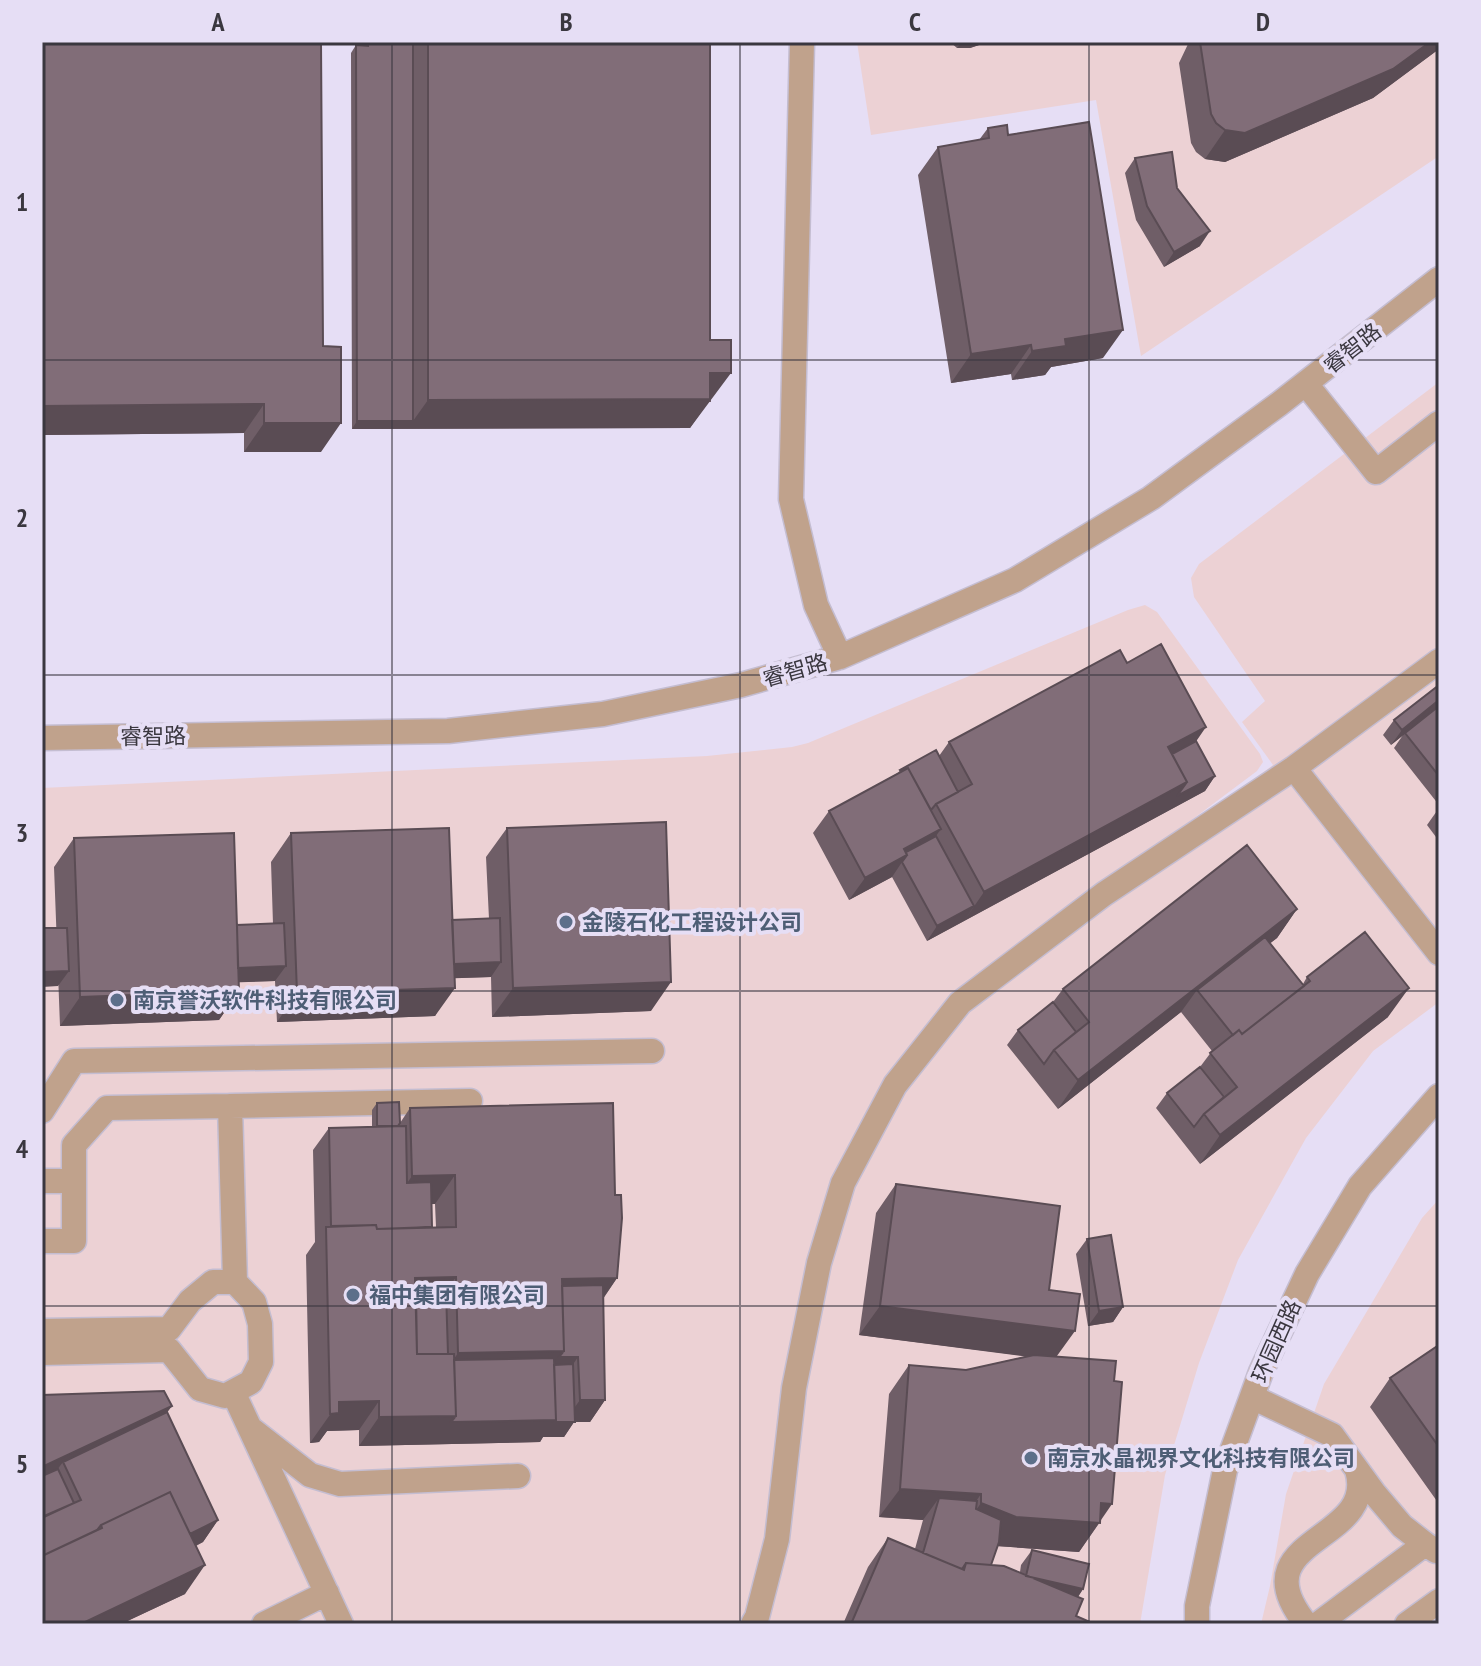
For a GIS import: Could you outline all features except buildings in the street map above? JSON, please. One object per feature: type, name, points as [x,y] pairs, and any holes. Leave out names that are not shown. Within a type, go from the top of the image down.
[{"type":"street","points":[[802,42],[791,499],[816,605],[840,657]]},
{"type":"street","name":"睿智路","points":[[42,738],[448,731],[603,714],[741,685],[840,657],[1015,580],[1151,498],[1306,384],[1439,279]]},
{"type":"street","points":[[1306,384],[1376,472],[1439,423]]},
{"type":"street","points":[[753,1624],[777,1539],[794,1388],[819,1263],[843,1183],[895,1085],[960,1003],[1104,894],[1294,768],[1439,661]]},
{"type":"street","points":[[1294,768],[1439,953]]},
{"type":"street","points":[[42,1111],[74,1061],[652,1051]]},
{"type":"street","name":"环园西路","points":[[1197,1624],[1197,1606],[1225,1470],[1261,1372],[1307,1274],[1360,1186],[1439,1096]]},
{"type":"street","points":[[42,1241],[74,1241],[74,1145],[107,1108],[470,1101]]},
{"type":"street","points":[[42,1353],[169,1350],[200,1389],[225,1396],[251,1382],[261,1362],[260,1324],[254,1302],[235,1282],[230,1106]]},
{"type":"street","points":[[42,1181],[74,1181]]},
{"type":"street","points":[[42,1331],[169,1329],[190,1301],[213,1282],[235,1282]]},
{"type":"street","points":[[233,1392],[341,1624]]},
{"type":"street","points":[[1252,1397],[1332,1435],[1402,1526],[1432,1549],[1318,1624]]},
{"type":"street","points":[[251,1429],[310,1475],[340,1484],[518,1476]]},
{"type":"street","points":[[1306,1624],[1290,1601],[1288,1573],[1303,1549],[1355,1508],[1361,1489],[1357,1470]]},
{"type":"street","points":[[264,1624],[327,1593]]},
{"type":"street","points":[[1407,1624],[1439,1601]]},
{"type":"shaded area","points":[[857,42],[1439,42],[1439,156],[1141,356],[1096,100],[871,135]]},
{"type":"shaded area","points":[[1439,382],[1439,1002],[1373,1051],[1306,1138],[1238,1260],[1199,1363],[1165,1475],[1140,1624],[742,1624],[760,1576],[824,1217],[958,998],[1273,765],[1242,722],[1265,701],[1194,597],[1191,578],[1199,564]]},
{"type":"shaded area","points":[[1145,605],[1157,612],[1263,762],[1257,771],[958,995],[913,1043],[859,1125],[819,1222],[793,1343],[763,1549],[747,1609],[739,1624],[42,1624],[42,788],[707,756],[792,747]]},
{"type":"shaded area","points":[[1439,1199],[1439,1624],[1261,1624],[1286,1494],[1324,1384],[1422,1218]]},
{"type":"place","name":"金陵石化工程设计公司","points":[[566,922]]},
{"type":"place","name":"南京誉沃软件科技有限公司","points":[[117,1000]]},
{"type":"place","name":"福中集团有限公司","points":[[353,1295]]},
{"type":"place","name":"南京水晶视界文化科技有限公司","points":[[1031,1458]]}]
